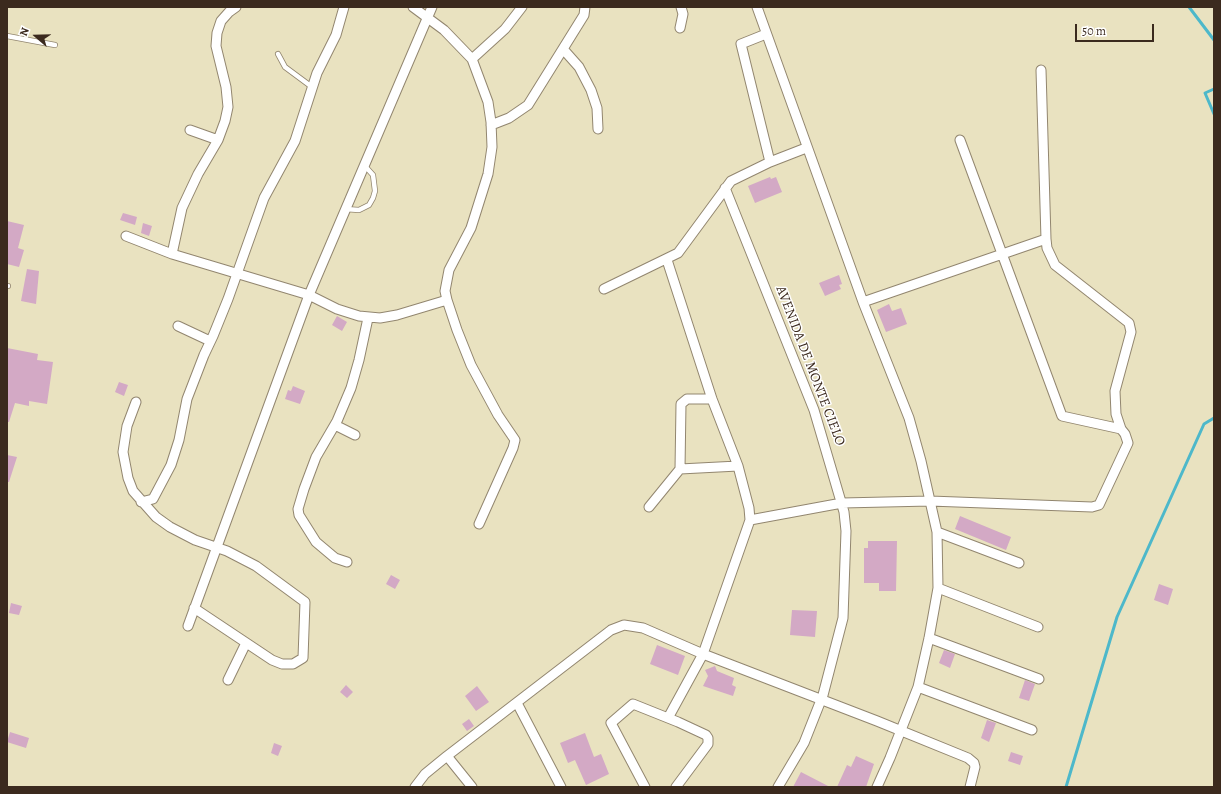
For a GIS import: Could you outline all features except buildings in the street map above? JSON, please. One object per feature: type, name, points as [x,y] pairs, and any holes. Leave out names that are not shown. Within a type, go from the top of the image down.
[{"type":"street","points":[[172,254],[182,208],[198,174],[218,140],[225,122],[228,107],[226,87],[216,46],[217,33],[221,21],[236,7]]},
{"type":"street","points":[[141,502],[153,499],[171,466],[179,440],[187,399],[213,336],[264,198],[295,141],[317,73],[336,35],[344,7]]},
{"type":"street","points":[[413,7],[444,30],[472,59],[488,102],[491,125],[492,148],[488,174],[470,228],[449,270],[445,291],[471,365],[498,415],[515,440],[513,448],[479,524]]},
{"type":"street","points":[[188,626],[309,295],[432,7]]},
{"type":"street","points":[[472,59],[505,29],[522,7]]},
{"type":"street","points":[[491,125],[510,118],[528,105],[584,15],[585,7]]},
{"type":"street","points":[[680,28],[682,14],[681,7]]},
{"type":"street","points":[[757,7],[806,148],[863,302],[909,418],[937,532],[938,588],[930,638],[918,687],[877,787]]},
{"type":"street","points":[[766,34],[741,44],[770,162]]},
{"type":"street","points":[[563,49],[579,67],[591,90],[597,108],[598,129]]},
{"type":"street","points":[[750,520],[842,503],[930,501],[1092,507],[1099,505],[1128,443],[1116,414],[1115,392],[1131,332],[1129,323],[1055,265],[1047,248],[1041,70]]},
{"type":"street","points":[[190,130],[218,140]]},
{"type":"street","points":[[960,140],[1062,416],[1121,429]]},
{"type":"street","points":[[604,289],[667,260],[678,253],[731,181],[770,162],[806,148]]},
{"type":"street","name":"AVENIDA DE MONTE CIELO","points":[[725,188],[814,410],[842,503],[846,531],[843,618],[821,700],[804,743],[778,787]]},
{"type":"street","points":[[126,236],[172,254],[309,295],[337,309],[368,318],[396,315],[447,300]]},
{"type":"street","points":[[863,302],[1046,239]]},
{"type":"street","points":[[667,260],[712,399],[738,466],[749,508],[750,520],[703,654],[668,718]]},
{"type":"street","points":[[347,562],[335,558],[316,542],[299,515],[298,509],[316,457],[335,425],[351,388],[368,318]]},
{"type":"street","points":[[178,326],[210,341]]},
{"type":"street","points":[[649,507],[680,469],[681,404],[687,399],[712,399]]},
{"type":"street","points":[[136,402],[127,426],[123,452],[132,492],[141,502],[170,527],[195,540],[216,547],[256,566],[305,602],[302,658],[294,664],[282,664],[272,660],[194,608]]},
{"type":"street","points":[[335,425],[354,435]]},
{"type":"street","points":[[680,469],[738,466]]},
{"type":"street","points":[[937,532],[1019,563]]},
{"type":"street","points":[[938,588],[1038,627]]},
{"type":"street","points":[[415,787],[425,774],[447,756],[610,630],[624,625],[643,628],[703,654],[901,730],[971,760],[974,763],[975,772],[970,787]]},
{"type":"street","points":[[930,638],[1039,679]]},
{"type":"street","points":[[228,680],[246,643]]},
{"type":"street","points":[[918,687],[1032,730]]},
{"type":"street","points":[[517,703],[561,787]]},
{"type":"street","points":[[645,787],[610,723],[633,704],[706,735],[709,741],[708,744],[676,787]]},
{"type":"street","points":[[447,756],[472,787]]},
{"type":"lane","points":[[7,36],[56,46]]},
{"type":"lane","points":[[278,54],[285,67],[312,87]]},
{"type":"lane","points":[[345,209],[359,210],[368,205],[376,191],[373,175],[364,164]]},
{"type":"waterway","points":[[1189,7],[1214,40]]},
{"type":"waterway","points":[[1214,89],[1205,93],[1214,114]]},
{"type":"waterway","points":[[1066,787],[1117,617],[1204,424],[1214,418]]}]
